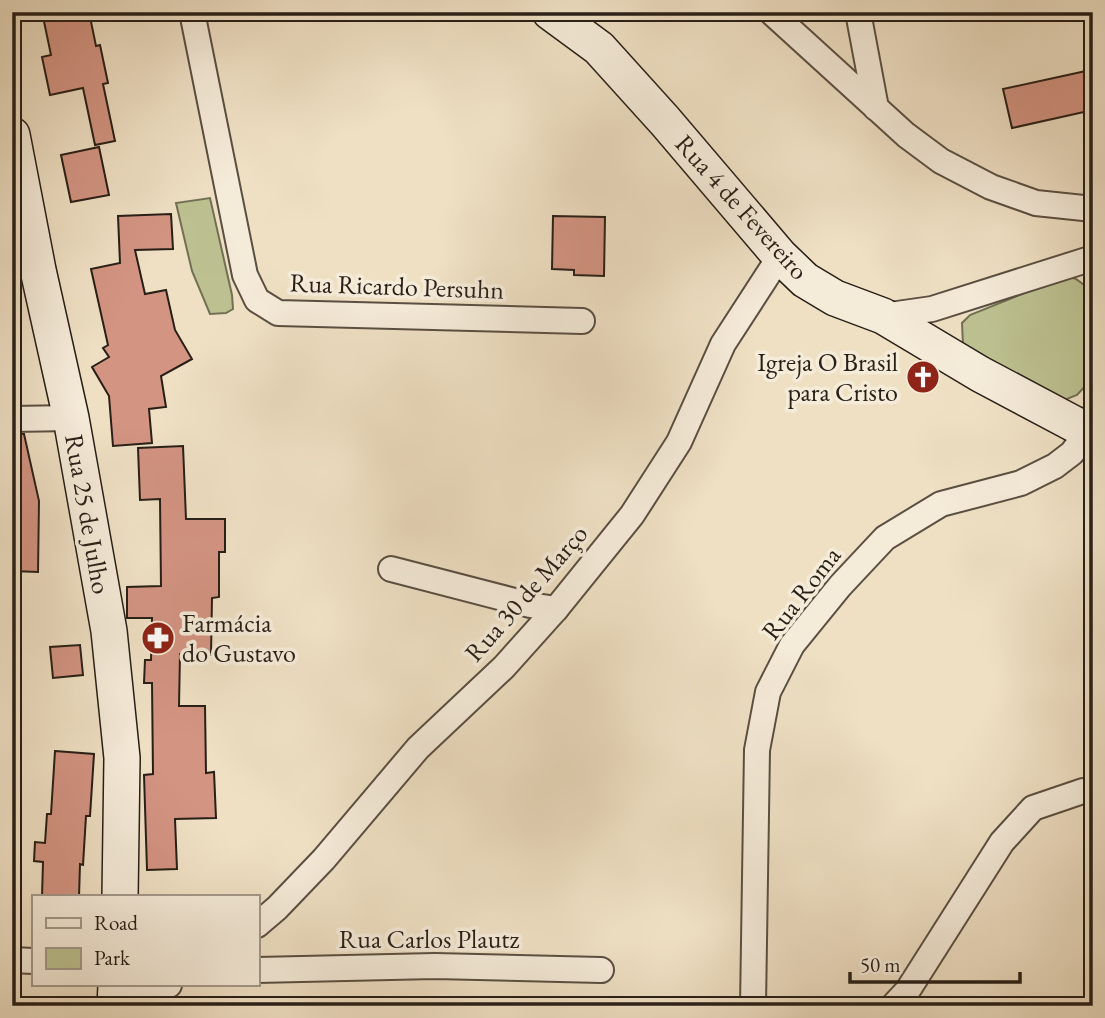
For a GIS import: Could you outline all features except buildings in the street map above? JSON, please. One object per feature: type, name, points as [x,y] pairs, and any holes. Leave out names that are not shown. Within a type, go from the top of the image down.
[{"type":"main road","name":"Rua 4 de Fevereiro","points":[[550,12],[600,48],[780,256],[805,280],[835,298],[883,316]]},
{"type":"main road","name":"Rua 25 de Julho","points":[[12,135],[71,418],[110,644],[122,758],[120,895]]},
{"type":"main road","points":[[883,316],[980,374],[1091,427]]},
{"type":"street","name":"Rua Ricardo Persuhn","points":[[192,12],[245,275],[257,300],[278,313],[582,321]]},
{"type":"street","points":[[771,12],[876,108],[941,161],[991,187],[1036,203],[1093,209]]},
{"type":"street","points":[[858,12],[876,108]]},
{"type":"street","name":"Rua 30 de Março","points":[[259,923],[324,859],[418,748],[503,667],[556,609],[632,515],[680,442],[723,344],[780,256]]},
{"type":"street","name":"Rua 4 de Fevereiro","points":[[883,316],[932,309],[1093,258]]},
{"type":"street","points":[[12,419],[71,418]]},
{"type":"street","name":"Rua Roma","points":[[752,1006],[757,750],[768,692],[792,645],[840,586],[885,537],[941,504],[1021,484],[1055,466],[1072,453],[1091,427]]},
{"type":"street","points":[[391,569],[530,606],[556,609]]},
{"type":"street","points":[[893,1006],[908,990],[1002,842],[1033,808],[1083,791],[1093,791]]},
{"type":"street","points":[[12,960],[32,961]]},
{"type":"street","name":"Rua Carlos Plautz","points":[[259,970],[435,966],[601,970]]},
{"type":"street","points":[[116,997],[143,998],[167,986]]},
{"type":"green space","points":[[210,198],[232,295],[233,309],[226,313],[210,314],[192,271],[176,203]]},
{"type":"green space","points":[[1067,276],[1091,290],[1093,301],[1088,383],[1077,395],[1062,401],[963,345],[962,323],[970,315]]},
{"type":"place","name":"Igreja O Brasil para Cristo","points":[[923,377]]},
{"type":"place","name":"Farmácia do Gustavo","points":[[158,638]]}]
